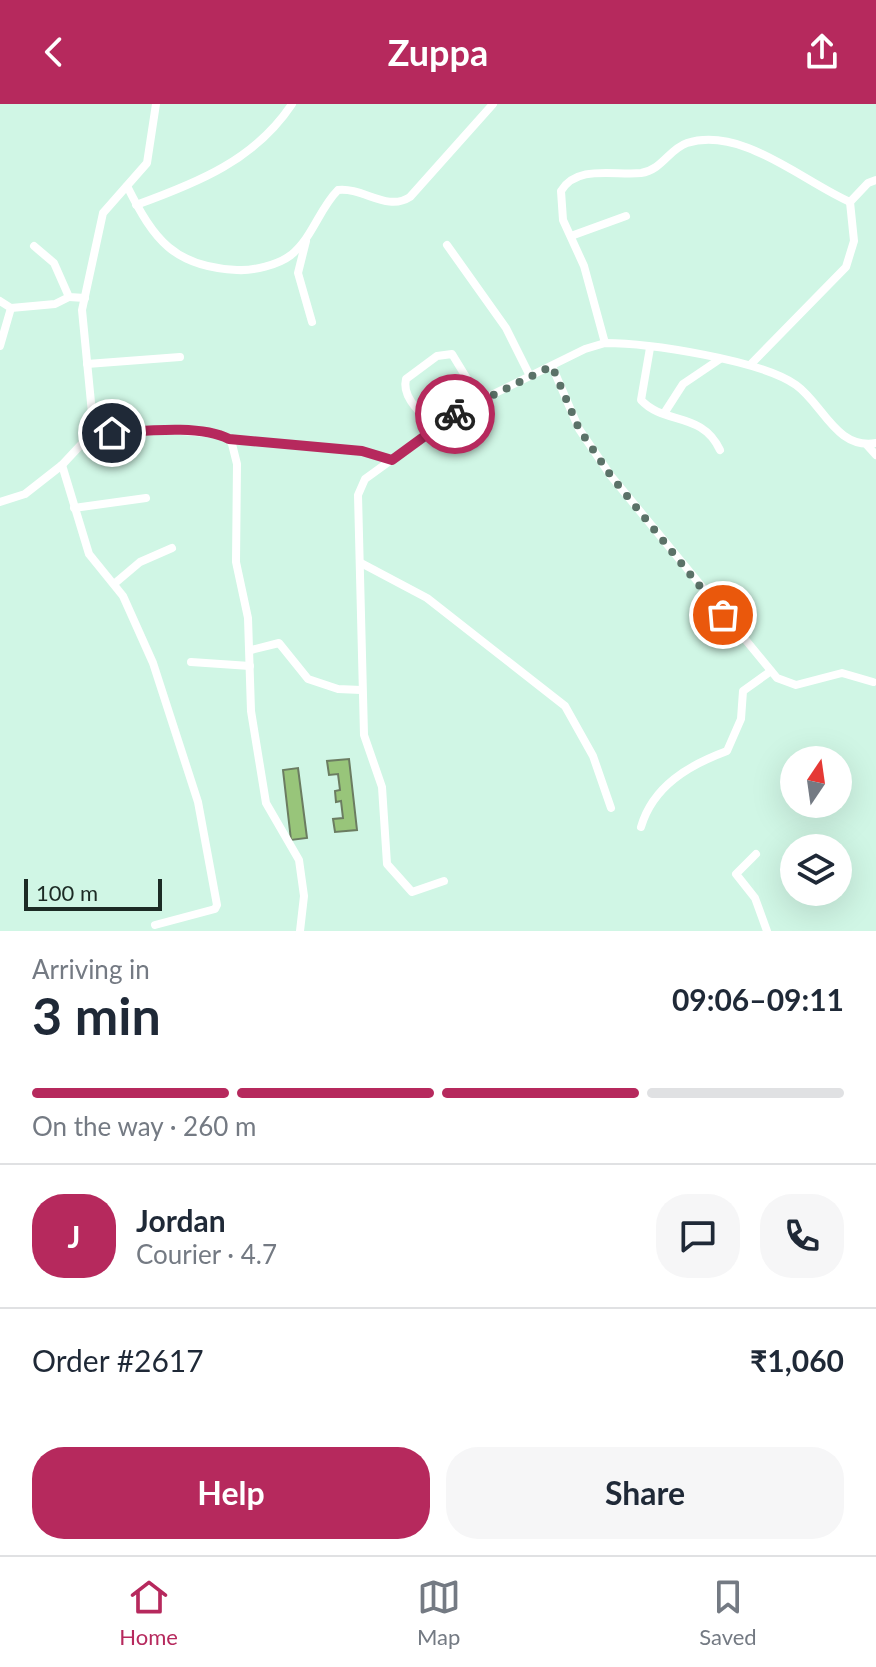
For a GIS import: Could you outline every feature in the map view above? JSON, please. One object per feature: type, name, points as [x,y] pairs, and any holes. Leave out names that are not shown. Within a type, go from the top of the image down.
[{"type":"street","points":[[0,502],[16,498],[62,465],[90,435],[92,413],[82,322],[85,298],[103,213],[141,171],[150,155],[151,120],[156,104]]},
{"type":"street","points":[[136,205],[194,184],[228,165],[264,138],[292,104]]},
{"type":"street","points":[[127,186],[136,205],[168,248],[194,265],[245,270],[287,258],[307,236],[338,190],[398,203],[410,197],[493,104]]},
{"type":"street","points":[[605,343],[584,266],[571,236],[560,196],[564,185],[600,172],[648,171],[691,142],[728,142],[773,156],[814,186],[850,202]]},
{"type":"street","points":[[850,202],[876,180]]},
{"type":"street","points":[[751,364],[846,267],[854,241],[850,202]]},
{"type":"street","points":[[571,236],[626,216]]},
{"type":"street","points":[[307,236],[298,279],[312,322]]},
{"type":"street","points":[[447,245],[506,328],[530,376]]},
{"type":"street","points":[[34,246],[54,263],[69,297]]},
{"type":"street","points":[[287,258],[299,267]]},
{"type":"street","points":[[0,301],[11,308],[55,304],[69,297],[85,298]]},
{"type":"street","points":[[0,346],[11,308]]},
{"type":"street","points":[[444,881],[412,892],[387,864],[382,787],[364,735],[359,486],[435,428],[480,400],[605,343],[751,364],[796,384],[843,436],[871,444],[876,455]]},
{"type":"street","points":[[650,348],[641,400],[711,433],[720,450]]},
{"type":"street","points":[[435,428],[404,390],[406,379],[437,356],[452,354],[480,400]]},
{"type":"street","points":[[87,364],[180,357]]},
{"type":"street","points":[[665,412],[683,384],[720,359]]},
{"type":"street","points":[[552,366],[579,429],[611,476],[771,671],[788,685],[806,684],[834,673],[873,682]]},
{"type":"street","points":[[90,435],[169,430],[218,434],[229,439],[362,451],[392,460]]},
{"type":"street","points":[[229,439],[237,464],[236,562],[248,618],[251,711],[263,791],[299,860],[304,882],[300,931]]},
{"type":"street","points":[[62,465],[89,554],[123,596],[153,663],[198,802],[217,899],[215,909],[155,925]]},
{"type":"street","points":[[0,492],[16,498]]},
{"type":"street","points":[[74,508],[146,498]]},
{"type":"street","points":[[114,584],[140,562],[172,548]]},
{"type":"street","points":[[361,563],[427,598],[565,706],[593,756],[611,808]]},
{"type":"street","points":[[251,650],[279,643],[308,679],[338,689],[361,690]]},
{"type":"street","points":[[191,662],[250,666]]},
{"type":"street","points":[[641,827],[656,793],[706,757],[727,751],[741,719],[743,691],[771,671]]},
{"type":"street","points":[[756,854],[736,874],[755,898],[767,931]]},
{"type":"building","points":[[349,759],[357,830],[335,832],[333,819],[343,818],[341,801],[336,802],[335,791],[340,790],[338,774],[329,775],[327,761]]},
{"type":"building","points":[[298,768],[307,838],[291,840],[283,770]]},
{"type":"way so far","points":[[455,414],[552,366],[574,420],[611,476],[723,615]]},
{"type":"route","points":[[112,433],[169,430],[218,434],[229,439],[362,451],[392,460],[455,414]]}]
